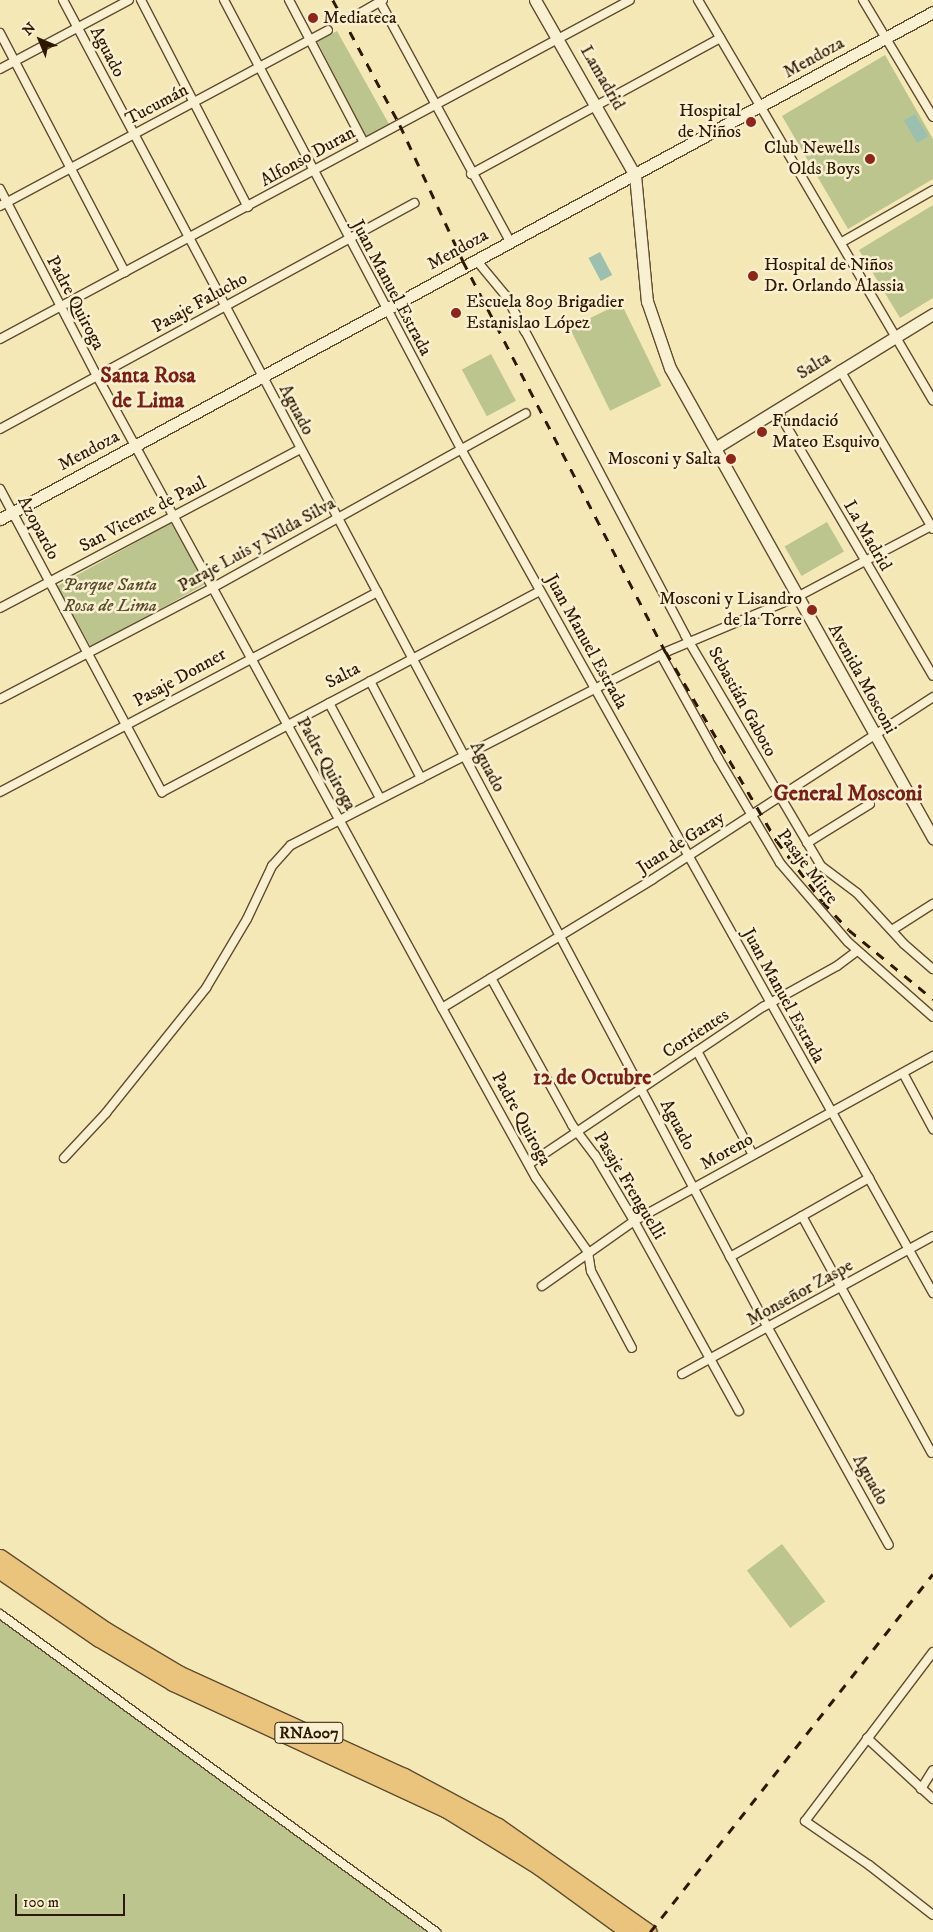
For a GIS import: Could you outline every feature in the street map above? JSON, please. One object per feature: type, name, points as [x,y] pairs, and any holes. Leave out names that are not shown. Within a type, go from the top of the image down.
[{"type":"highway","name":"RNA007","points":[[0,1557],[106,1630],[180,1674],[404,1776],[490,1822],[613,1914],[628,1932]]},
{"type":"highway","name":"RNA007","points":[[0,1570],[99,1639],[173,1683],[445,1809],[613,1914],[649,1932]]},
{"type":"street","name":"Aguado","points":[[63,0],[768,1328],[889,1545]]},
{"type":"street","points":[[0,69],[129,0]]},
{"type":"street","points":[[141,0],[248,207]]},
{"type":"street","name":"Juan Manuel Estrada","points":[[224,0],[348,239],[461,449],[830,1112],[933,1293]]},
{"type":"street","points":[[289,0],[364,143]]},
{"type":"street","name":"Lamadrid","points":[[535,0],[598,105],[636,175]]},
{"type":"street","name":"Alfonso Duran","points":[[0,339],[630,0]]},
{"type":"street","points":[[698,0],[842,242],[933,400]]},
{"type":"street","points":[[863,0],[933,117]]},
{"type":"street","points":[[350,19],[380,1],[434,106],[510,241]]},
{"type":"street","name":"Mendoza","points":[[0,519],[933,12]]},
{"type":"street","name":"Tucumán","points":[[3,204],[328,30]]},
{"type":"street","points":[[0,33],[125,272]]},
{"type":"street","points":[[471,174],[720,38]]},
{"type":"street","name":"Avenida Mosconi","points":[[636,175],[647,301],[653,325],[670,368],[933,838]]},
{"type":"street","name":"Padre Quiroga","points":[[0,189],[3,204],[442,1008],[529,1164],[588,1252],[592,1271],[632,1348]]},
{"type":"street","points":[[842,242],[933,190]]},
{"type":"street","name":"Pasaje Falucho","points":[[0,429],[414,203]]},
{"type":"street","name":"Sebastián Gaboto","points":[[477,261],[506,296],[526,330],[690,644],[807,843],[827,873],[857,893],[933,969]]},
{"type":"street","name":"Salta","points":[[715,448],[933,314]]},
{"type":"street","points":[[64,1158],[106,1113],[206,988],[247,919],[277,858],[291,845],[339,818],[421,778],[594,688],[661,655],[797,597],[932,526],[840,370]]},
{"type":"street","name":"La Madrid","points":[[776,410],[933,676]]},
{"type":"street","name":"Paraje Luis y Nilda Silva","points":[[0,700],[212,588],[526,413]]},
{"type":"street","name":"San Vicente de Paul","points":[[0,608],[300,449]]},
{"type":"street","name":"Azopardo","points":[[0,489],[162,792]]},
{"type":"street","name":"Salta","points":[[162,792],[540,591]]},
{"type":"street","name":"Pasaje Donner","points":[[0,792],[250,656],[377,592]]},
{"type":"street","name":"Pasaje Mitre","points":[[661,655],[751,815],[791,876],[858,950],[933,1017]]},
{"type":"street","points":[[370,681],[421,778]]},
{"type":"street","name":"Juan de Garay","points":[[442,1008],[779,798],[933,697]]},
{"type":"street","points":[[329,703],[380,798]]},
{"type":"street","points":[[807,843],[870,804]]},
{"type":"street","points":[[892,930],[933,904]]},
{"type":"street","name":"Corrientes","points":[[529,1164],[640,1088],[858,950]]},
{"type":"street","name":"Pasaje Frenguelli","points":[[491,978],[578,1131],[634,1221],[739,1411]]},
{"type":"street","points":[[697,1051],[753,1155]]},
{"type":"street","name":"Moreno","points":[[542,1286],[634,1221],[933,1056]]},
{"type":"street","points":[[903,1073],[933,1129]]},
{"type":"street","points":[[730,1256],[869,1178]]},
{"type":"street","points":[[802,1216],[932,1453]]},
{"type":"street","name":"Monseñor Zaspe","points":[[682,1374],[933,1236]]},
{"type":"street","points":[[0,1614],[436,1932]]},
{"type":"street","points":[[933,1652],[805,1821],[869,1865],[933,1915]]},
{"type":"street","points":[[867,1738],[933,1799]]},
{"type":"street","points":[[920,1789],[933,1770]]},
{"type":"green space","points":[[337,31],[389,124],[366,137],[317,41]]},
{"type":"green space","name":"Club Newells Olds Boys","points":[[885,55],[933,139],[933,179],[848,229],[782,116]]},
{"type":"green space","points":[[933,205],[933,298],[900,318],[859,250]]},
{"type":"green space","points":[[621,303],[661,386],[610,411],[570,328]]},
{"type":"green space","points":[[491,354],[516,401],[487,416],[462,369]]},
{"type":"green space","points":[[827,522],[844,551],[802,576],[785,546]]},
{"type":"green space","name":"Parque Santa Rosa de Lima","points":[[171,523],[205,584],[91,647],[57,586]]},
{"type":"green space","points":[[782,1544],[825,1602],[790,1628],[747,1570]]},
{"type":"green space","points":[[0,1616],[432,1932],[0,1932]]},
{"type":"shaded area","points":[[915,114],[928,136],[917,143],[904,121]]},
{"type":"shaded area","points":[[600,252],[612,275],[601,281],[589,258]]},
{"type":"railway","points":[[333,0],[400,125],[463,261],[666,652],[777,841],[823,902],[849,930],[933,999]]},
{"type":"railway","points":[[650,1932],[933,1574]]},
{"type":"place","name":"Mediateca","points":[[313,18]]},
{"type":"place","name":"Hospital de Niños","points":[[751,122]]},
{"type":"place","name":"Club Newells Olds Boys","points":[[870,159]]},
{"type":"place","name":"Hospital de Niños Dr. Orlando Alassia","points":[[753,276]]},
{"type":"place","name":"Escuela 809 Brigadier Estanislao López","points":[[456,313]]},
{"type":"place","name":"Fundació Mateo Esquivo","points":[[762,432]]},
{"type":"place","name":"Mosconi y Salta","points":[[731,459]]},
{"type":"place","name":"Mosconi y Lisandro de la Torre","points":[[812,610]]},
{"type":"district","name":"Santa Rosa de Lima","points":[[148,388]]},
{"type":"district","name":"General Mosconi","points":[[848,794]]},
{"type":"district","name":"12 de Octubre","points":[[592,1078]]}]
